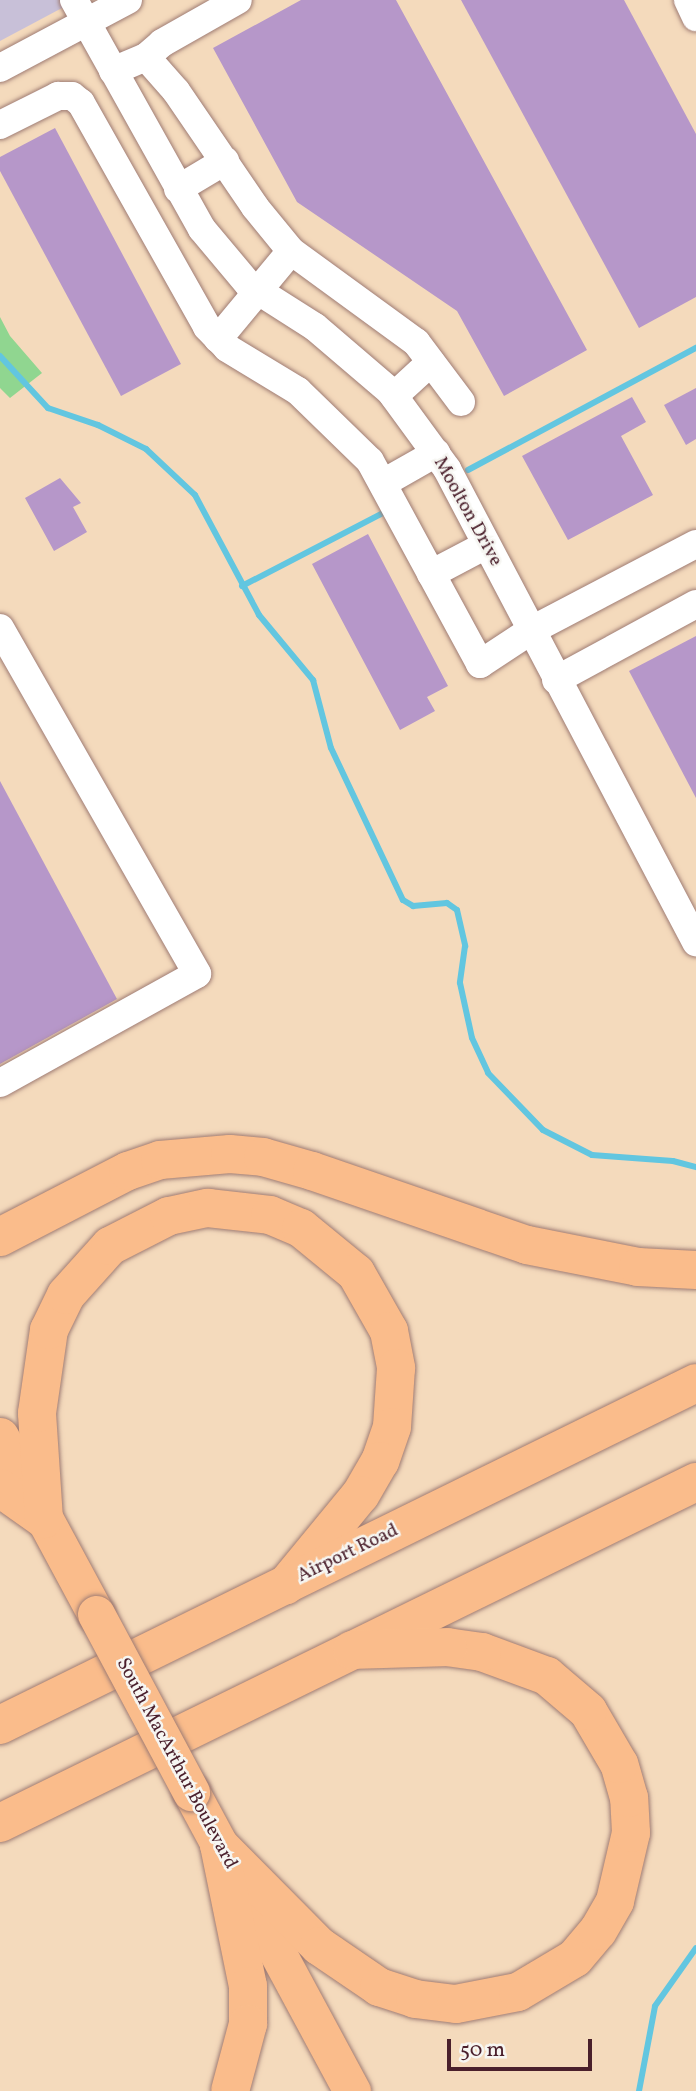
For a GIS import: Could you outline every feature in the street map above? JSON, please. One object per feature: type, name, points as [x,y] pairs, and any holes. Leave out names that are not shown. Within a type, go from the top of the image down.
[{"type":"highway","points":[[0,1237],[128,1171],[172,1158],[230,1154],[263,1157],[312,1171],[527,1245],[638,1267],[696,1270]]},
{"type":"highway","points":[[44,1519],[37,1412],[49,1330],[66,1295],[110,1246],[169,1216],[208,1208],[270,1215],[301,1228],[356,1273],[389,1331],[396,1368],[392,1427],[380,1461],[360,1495],[286,1585]]},
{"type":"highway","name":"Airport Road","points":[[0,1725],[696,1383]]},
{"type":"highway","points":[[2,1824],[696,1482]]},
{"type":"highway","points":[[0,1488],[44,1519]]},
{"type":"highway","points":[[219,1845],[319,1947],[379,1987],[415,1999],[456,2004],[518,1992],[575,1958],[598,1931],[615,1901],[631,1833],[629,1798],[620,1764],[588,1711],[547,1676],[482,1652],[448,1647],[352,1650]]},
{"type":"highway","points":[[219,1845],[248,1986],[248,2024],[230,2091]]},
{"type":"main road","name":"South MacArthur Boulevard","points":[[0,1436],[352,2091]]},
{"type":"street","points":[[0,68],[80,11],[128,0]]},
{"type":"street","points":[[113,71],[146,57],[162,43],[238,0]]},
{"type":"street","points":[[688,0],[696,17]]},
{"type":"street","name":"Moolton Drive","points":[[80,11],[202,229],[258,291],[315,327],[394,396],[436,453],[696,943]]},
{"type":"street","points":[[146,57],[291,251],[416,342],[461,402]]},
{"type":"street","points":[[0,125],[58,96],[72,96],[81,103],[196,313],[218,339],[298,391],[337,425],[385,482],[480,664],[530,631],[696,544]]},
{"type":"street","points":[[135,199],[225,161]]},
{"type":"street","points":[[218,339],[291,251]]},
{"type":"street","points":[[394,396],[431,362]]},
{"type":"street","points":[[385,482],[436,453]]},
{"type":"street","points":[[431,574],[486,545]]},
{"type":"street","points":[[556,680],[696,604]]},
{"type":"street","points":[[0,628],[197,974],[0,1083]]},
{"type":"shaded area","points":[[0,0],[77,0],[0,41]]},
{"type":"green space","points":[[0,317],[10,336],[42,373],[10,398],[0,388]]},
{"type":"building","points":[[301,0],[396,0],[587,350],[504,396],[457,311],[297,202],[213,48]]},
{"type":"building","points":[[461,0],[624,0],[696,134],[696,297],[639,328]]},
{"type":"building","points":[[55,128],[181,364],[121,396],[0,171],[0,157]]},
{"type":"building","points":[[696,388],[696,439],[686,445],[664,405]]},
{"type":"building","points":[[632,397],[646,422],[621,436],[653,495],[568,540],[522,456]]},
{"type":"building","points":[[60,478],[81,503],[73,507],[87,532],[54,551],[25,498]]},
{"type":"building","points":[[368,534],[448,686],[427,697],[435,711],[400,730],[312,564]]},
{"type":"building","points":[[696,636],[696,798],[629,671]]},
{"type":"building","points":[[0,781],[117,999],[0,1064]]},
{"type":"waterway","points":[[468,470],[696,348]]},
{"type":"waterway","points":[[0,356],[48,408],[98,425],[146,449],[195,495],[259,615],[313,680],[331,748],[403,900],[413,906],[447,903],[457,910],[465,946],[460,983],[472,1038],[488,1073],[543,1130],[592,1155],[673,1161],[696,1167]]},
{"type":"waterway","points":[[242,586],[383,513]]},
{"type":"waterway","points":[[639,2091],[655,2006],[696,1948]]}]
